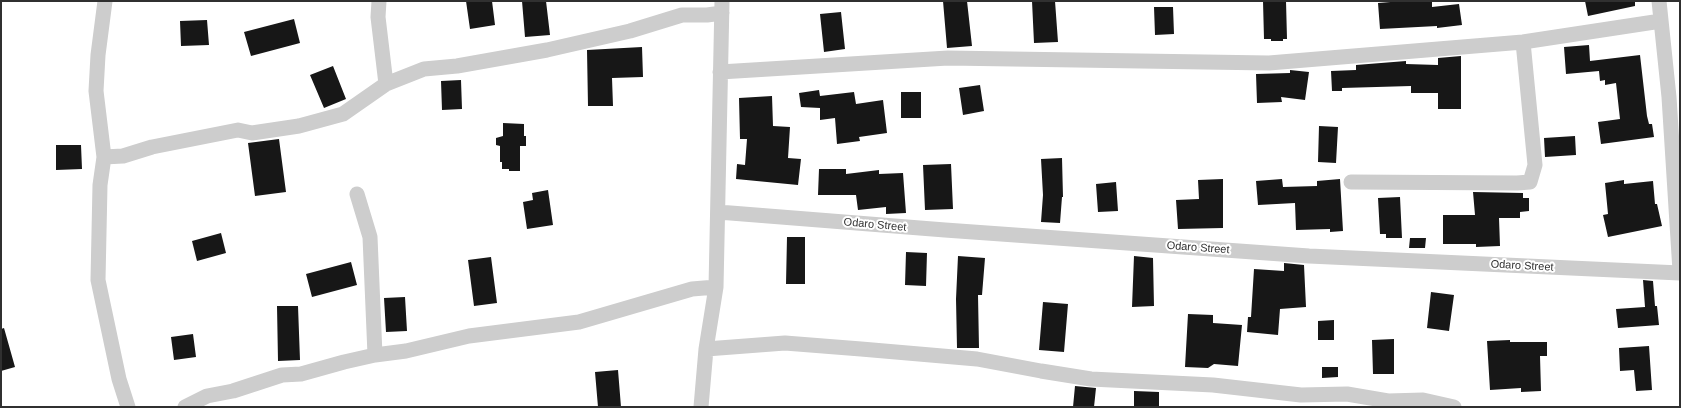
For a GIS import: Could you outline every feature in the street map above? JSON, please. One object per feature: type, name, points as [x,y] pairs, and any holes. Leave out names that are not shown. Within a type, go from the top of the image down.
[{"type":"street","points":[[105,1],[98,55],[96,91],[104,158],[100,185],[98,280],[119,379],[128,407]]},
{"type":"street","points":[[379,1],[378,16],[386,84]]},
{"type":"street","points":[[1659,1],[1675,121],[1680,272]]},
{"type":"street","points":[[104,158],[123,156],[152,147],[238,130],[252,133],[299,126],[342,114],[386,84],[424,69],[457,66],[547,50],[630,31],[682,15],[706,15],[722,7],[716,287],[706,349],[701,407]]},
{"type":"street","points":[[720,72],[948,58],[1268,63],[1523,42],[1661,21]]},
{"type":"street","points":[[1352,182],[1530,182],[1536,165],[1523,42]]},
{"type":"street","points":[[357,194],[370,237],[375,354]]},
{"type":"street","name":"Odaro Street","points":[[718,212],[953,231],[1301,255],[1680,272]]},
{"type":"street","points":[[185,407],[207,396],[234,391],[282,375],[301,374],[375,354],[406,350],[470,336],[579,322],[692,289],[716,287]]},
{"type":"street","points":[[706,349],[785,343],[977,359],[1091,379],[1213,386],[1301,394],[1347,394],[1388,402],[1423,400],[1454,407]]},
{"type":"building","points":[[466,1],[492,1],[495,25],[470,29]]},
{"type":"building","points":[[522,1],[546,1],[550,35],[525,37]]},
{"type":"building","points":[[943,1],[967,1],[972,46],[947,48]]},
{"type":"building","points":[[1032,1],[1055,1],[1058,42],[1034,43]]},
{"type":"building","points":[[1263,1],[1286,1],[1287,39],[1283,39],[1283,41],[1271,41],[1271,39],[1264,39]]},
{"type":"building","points":[[1432,1],[1432,7],[1459,4],[1462,25],[1437,28],[1437,26],[1380,29],[1378,3]]},
{"type":"building","points":[[1585,1],[1635,1],[1635,6],[1588,16]]},
{"type":"building","points":[[1154,7],[1173,7],[1174,34],[1155,35]]},
{"type":"building","points":[[841,12],[845,49],[824,52],[820,14]]},
{"type":"building","points":[[294,19],[300,43],[251,56],[244,32]]},
{"type":"building","points":[[207,20],[209,45],[181,46],[180,21]]},
{"type":"building","points":[[1589,45],[1590,61],[1640,55],[1647,116],[1649,124],[1652,124],[1654,137],[1601,144],[1598,122],[1620,119],[1616,83],[1605,85],[1605,80],[1600,81],[1599,71],[1566,74],[1564,47]]},
{"type":"building","points":[[642,47],[643,77],[612,78],[613,106],[588,106],[587,50]]},
{"type":"building","points":[[1461,56],[1461,109],[1438,109],[1438,93],[1411,93],[1411,86],[1342,88],[1342,91],[1332,91],[1331,71],[1356,70],[1356,65],[1406,61],[1406,64],[1438,65],[1438,58]]},
{"type":"building","points":[[333,66],[346,99],[324,108],[310,75]]},
{"type":"building","points":[[1290,70],[1309,72],[1305,100],[1281,97],[1282,102],[1257,103],[1256,74],[1290,73]]},
{"type":"building","points":[[461,80],[462,109],[442,110],[441,81]]},
{"type":"building","points":[[980,85],[984,111],[963,115],[959,88]]},
{"type":"building","points":[[819,90],[820,96],[854,92],[856,104],[883,100],[887,133],[859,137],[860,141],[837,144],[835,118],[820,120],[820,108],[801,107],[799,93]]},
{"type":"building","points":[[901,92],[921,92],[921,118],[901,118]]},
{"type":"building","points":[[772,96],[773,126],[790,127],[788,158],[801,159],[798,185],[736,179],[737,164],[745,165],[747,139],[740,139],[739,98]]},
{"type":"building","points":[[503,123],[524,124],[526,146],[520,146],[520,171],[509,171],[509,169],[502,169],[502,162],[500,162],[500,146],[496,145],[496,138],[503,136]]},
{"type":"building","points":[[1319,126],[1338,127],[1336,163],[1318,162]]},
{"type":"building","points":[[1575,136],[1576,155],[1545,157],[1544,138]]},
{"type":"building","points":[[279,139],[286,192],[255,196],[248,143]]},
{"type":"building","points":[[56,145],[81,145],[82,169],[56,170]]},
{"type":"building","points":[[1062,158],[1063,197],[1060,223],[1041,222],[1043,195],[1041,159]]},
{"type":"building","points":[[951,164],[953,209],[925,210],[923,165]]},
{"type":"building","points":[[819,169],[846,169],[846,174],[879,170],[879,174],[903,173],[906,213],[886,214],[886,207],[858,210],[856,195],[818,195]]},
{"type":"building","points":[[1223,179],[1223,228],[1178,229],[1176,200],[1199,199],[1198,180]]},
{"type":"building","points":[[1282,179],[1283,187],[1317,186],[1317,181],[1340,179],[1343,231],[1330,232],[1330,229],[1296,230],[1295,203],[1258,205],[1256,181]]},
{"type":"building","points":[[1624,180],[1624,184],[1653,181],[1655,204],[1657,204],[1662,226],[1608,237],[1603,215],[1608,214],[1605,183]]},
{"type":"building","points":[[1116,182],[1118,211],[1098,212],[1096,184]]},
{"type":"building","points":[[548,190],[553,225],[527,229],[523,202],[533,200],[532,193]]},
{"type":"building","points":[[1473,192],[1523,193],[1523,198],[1529,198],[1529,211],[1520,212],[1520,218],[1499,218],[1500,246],[1476,247],[1476,244],[1443,244],[1443,215],[1475,215]]},
{"type":"building","points":[[1400,197],[1402,238],[1386,238],[1386,234],[1380,234],[1378,198]]},
{"type":"building","points":[[221,233],[226,253],[197,261],[192,241]]},
{"type":"building","points":[[787,237],[805,237],[805,284],[786,284]]},
{"type":"building","points":[[1410,238],[1426,238],[1425,248],[1409,248]]},
{"type":"building","points":[[906,252],[927,253],[926,286],[905,285]]},
{"type":"building","points":[[958,256],[985,258],[982,295],[978,295],[979,348],[957,348],[956,299]]},
{"type":"building","points":[[1134,256],[1153,258],[1154,306],[1132,307]]},
{"type":"building","points":[[491,257],[497,303],[474,306],[468,260]]},
{"type":"building","points":[[351,262],[357,285],[312,297],[306,274]]},
{"type":"building","points":[[1284,263],[1304,265],[1306,307],[1280,309],[1278,335],[1247,332],[1248,317],[1251,317],[1254,269],[1284,271]]},
{"type":"building","points":[[1643,280],[1653,281],[1655,306],[1657,306],[1659,325],[1618,328],[1616,309],[1645,307]]},
{"type":"building","points":[[1431,292],[1454,295],[1449,331],[1427,328]]},
{"type":"building","points":[[405,297],[407,331],[386,332],[384,298]]},
{"type":"building","points":[[1043,302],[1068,304],[1064,352],[1039,350]]},
{"type":"building","points":[[277,306],[298,306],[300,360],[278,361]]},
{"type":"building","points":[[1188,314],[1213,315],[1213,323],[1242,325],[1238,366],[1214,364],[1208,368],[1185,367]]},
{"type":"building","points":[[1334,320],[1334,340],[1318,340],[1318,321]]},
{"type":"building","points":[[4,328],[15,367],[1,371],[1,329]]},
{"type":"building","points":[[193,334],[196,357],[174,360],[171,337]]},
{"type":"building","points":[[1394,339],[1394,374],[1373,374],[1372,340]]},
{"type":"building","points":[[1510,340],[1510,342],[1547,342],[1547,356],[1540,356],[1541,391],[1521,392],[1521,388],[1490,390],[1487,341]]},
{"type":"building","points":[[1649,346],[1652,390],[1636,391],[1634,370],[1620,371],[1619,348]]},
{"type":"building","points":[[1322,367],[1338,367],[1338,377],[1322,378]]},
{"type":"building","points":[[618,370],[621,407],[598,407],[595,372]]},
{"type":"building","points":[[1075,386],[1096,388],[1094,407],[1073,407]]},
{"type":"building","points":[[1134,391],[1159,392],[1159,407],[1134,407]]}]
